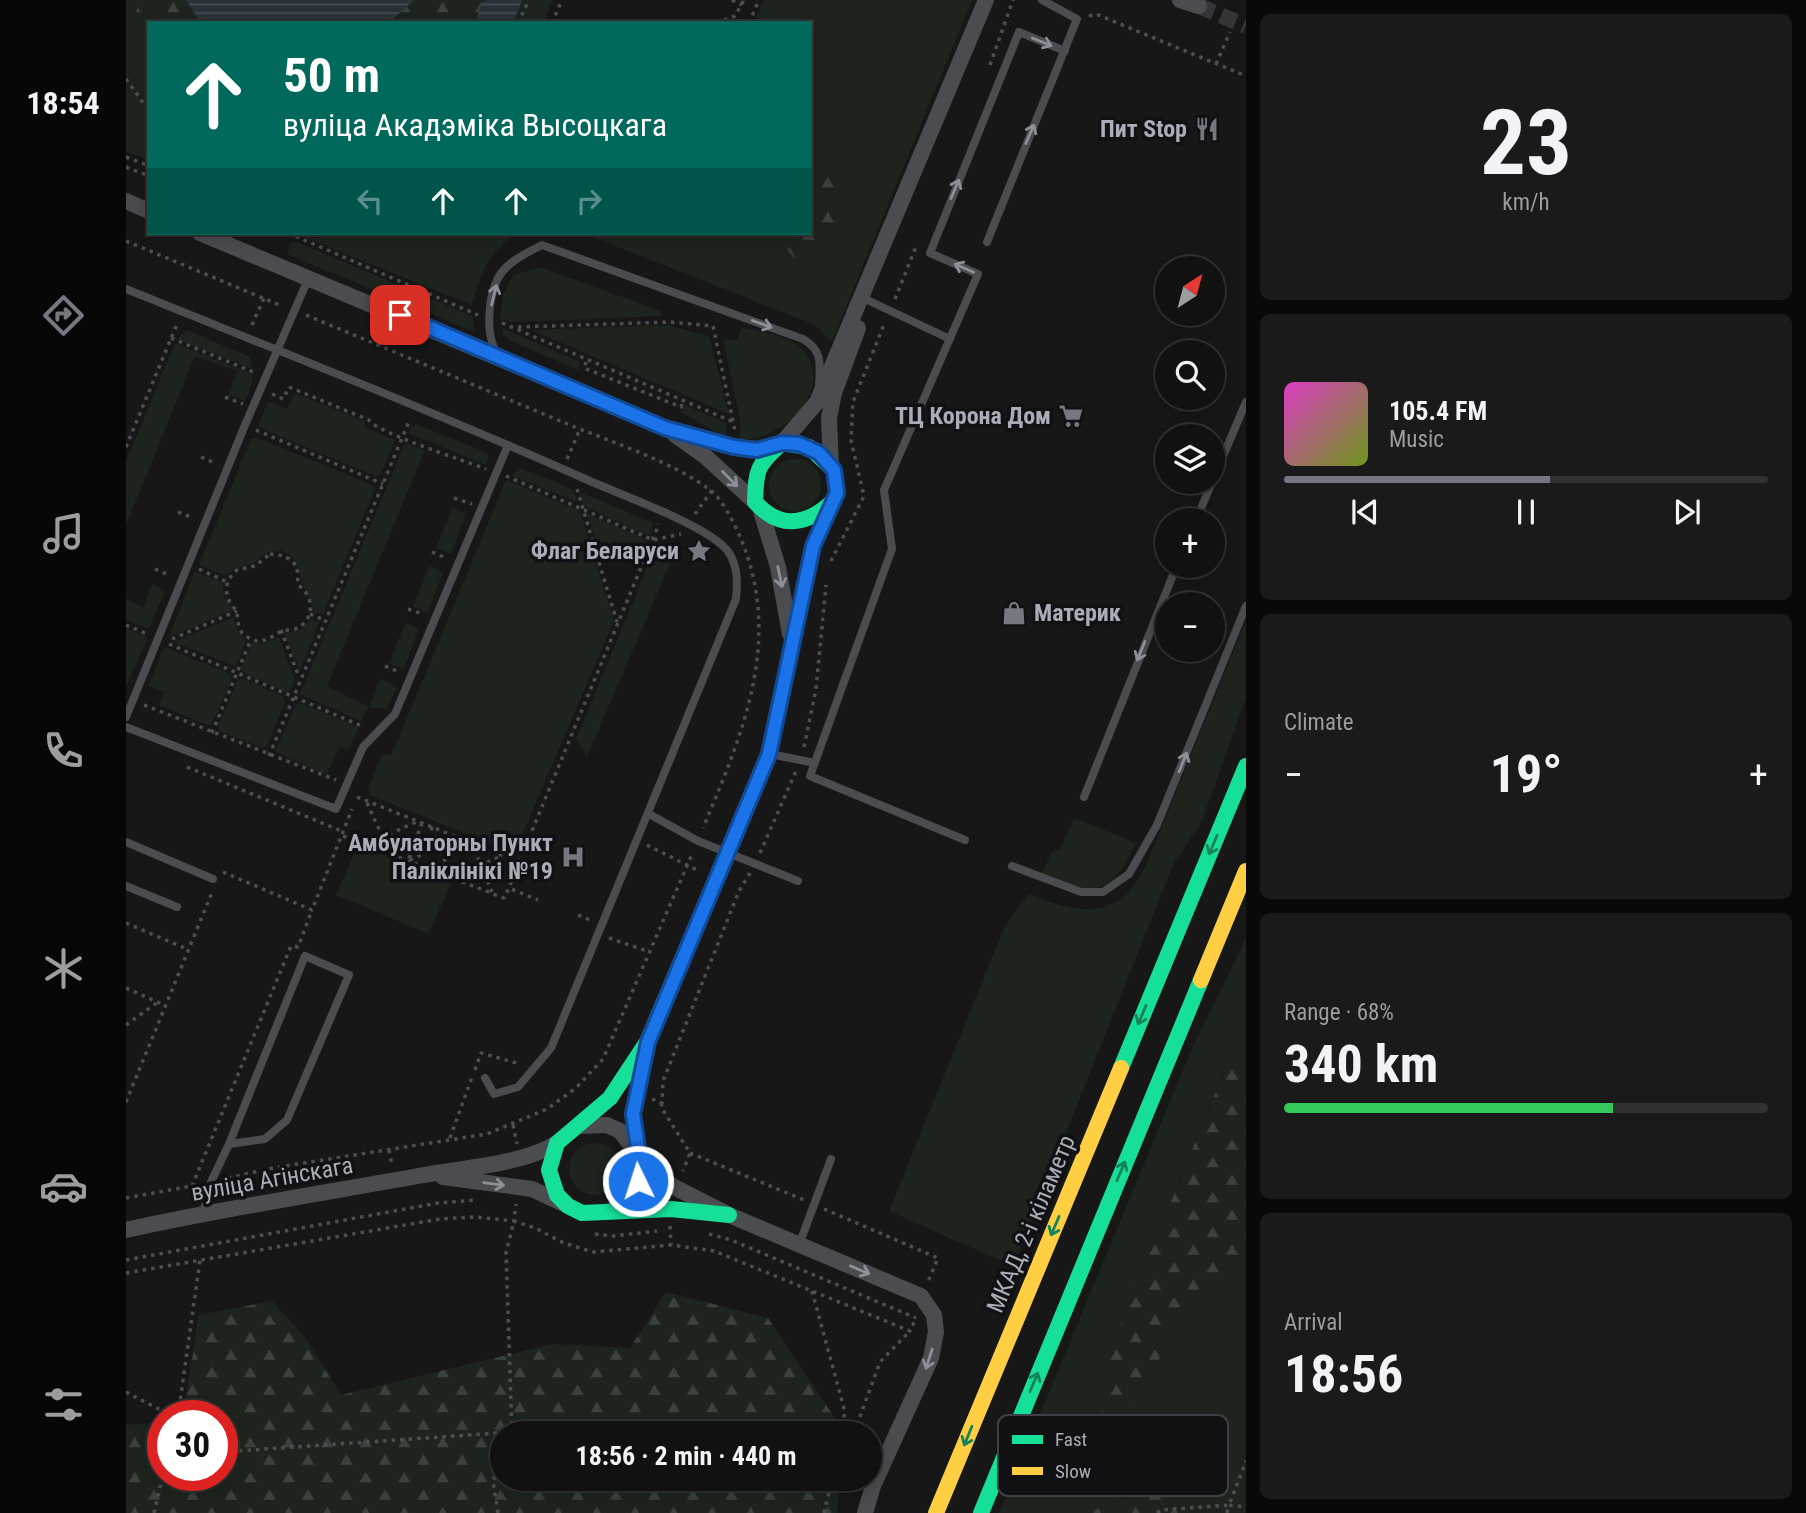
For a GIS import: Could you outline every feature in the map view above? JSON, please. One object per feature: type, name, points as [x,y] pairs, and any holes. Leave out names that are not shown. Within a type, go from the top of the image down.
[{"type":"main road","points":[[729,1215],[671,1209],[596,1214],[568,1206],[551,1183],[549,1164],[557,1143],[580,1126],[622,1083],[648,1042],[769,754],[813,546],[837,493],[831,466],[809,447],[778,445],[756,471],[758,507],[774,520],[795,524],[816,518],[831,503]]},
{"type":"main road","name":"МКАД, 2-і кіламетр","points":[[936,1513],[1246,766]]},
{"type":"main road","points":[[1021,1415],[1246,871]]},
{"type":"main road","points":[[981,1513],[998,1472]]},
{"type":"street","points":[[205,235],[665,428],[734,447],[757,450],[778,445],[817,402],[863,298],[986,0]]},
{"type":"street","points":[[126,201],[147,210]]},
{"type":"street","points":[[831,466],[829,418],[834,393],[859,327],[863,298]]},
{"type":"street","points":[[665,428],[706,457],[758,507],[785,601],[791,642],[789,659]]},
{"type":"street","points":[[610,1211],[632,1194],[638,1181],[633,1114],[648,1042]]},
{"type":"street","points":[[580,1126],[594,1124],[614,1128],[638,1156],[676,1188],[729,1215],[922,1296],[934,1315],[936,1332],[931,1358],[873,1486],[865,1513]]},
{"type":"street","name":"вуліца Агінскага","points":[[126,1230],[203,1213],[533,1154],[557,1143]]},
{"type":"street","name":"вуліца Агінскага","points":[[427,1175],[532,1189],[568,1206]]},
{"type":"lane","points":[[986,242],[1077,19],[1042,0]]},
{"type":"lane","points":[[965,840],[810,775],[892,549],[884,490],[978,274],[930,253],[978,128],[1019,33],[1065,51]]},
{"type":"lane","points":[[502,359],[496,352],[488,319],[498,278],[518,258],[542,246],[803,339],[816,347],[821,359],[817,402]]},
{"type":"lane","points":[[126,716],[245,425],[309,277]]},
{"type":"lane","points":[[126,289],[508,445],[687,524],[722,545],[737,573],[736,599],[649,814],[543,1060],[518,1087],[494,1094],[485,1079]]},
{"type":"lane","points":[[863,298],[889,313],[950,339]]},
{"type":"lane","points":[[1201,508],[1246,402]]},
{"type":"lane","points":[[126,727],[336,810],[363,747],[395,714],[508,445]]},
{"type":"lane","points":[[1084,797],[1172,578]]},
{"type":"lane","points":[[1012,866],[1081,892],[1103,892],[1129,874],[1157,825],[1246,606]]},
{"type":"lane","points":[[769,754],[815,763]]},
{"type":"lane","points":[[649,814],[698,841],[797,881]]},
{"type":"lane","points":[[126,842],[213,879]]},
{"type":"lane","points":[[126,886],[177,907]]},
{"type":"lane","points":[[203,1213],[211,1182],[306,956],[349,975],[287,1121],[265,1139],[229,1144]]},
{"type":"lane","points":[[799,1245],[831,1159]]},
{"type":"path","points":[[519,21],[529,0]]},
{"type":"path","points":[[553,21],[562,0]]},
{"type":"path","points":[[721,21],[735,16],[743,2],[732,0]]},
{"type":"path","points":[[750,21],[759,0]]},
{"type":"path","points":[[988,71],[1013,0]]},
{"type":"path","points":[[1077,19],[1096,14],[1246,76]]},
{"type":"path","points":[[1216,64],[1230,32]]},
{"type":"path","points":[[126,79],[147,108]]},
{"type":"path","points":[[126,157],[147,165]]},
{"type":"path","points":[[126,167],[147,175]]},
{"type":"path","points":[[293,235],[488,319],[518,327],[586,362],[584,368],[681,407],[683,401],[736,424],[713,326],[670,321],[518,327]]},
{"type":"path","points":[[825,572],[864,496],[851,440],[853,402],[921,236]]},
{"type":"path","points":[[126,241],[580,429],[685,475],[712,491],[738,531],[754,570],[761,636],[757,668],[744,723],[698,841],[613,1040],[591,1074],[547,1109],[487,1134],[273,1168],[126,1198]]},
{"type":"path","points":[[246,338],[264,299]]},
{"type":"path","points":[[126,447],[177,324],[190,329]]},
{"type":"path","points":[[171,338],[259,374],[260,367]]},
{"type":"path","points":[[383,484],[238,423],[254,387],[283,399],[289,387],[369,420],[371,425],[490,470]]},
{"type":"path","points":[[225,397],[245,405]]},
{"type":"path","points":[[269,756],[299,678],[409,419],[422,424]]},
{"type":"path","points":[[562,469],[580,429]]},
{"type":"path","points":[[201,457],[220,465]]},
{"type":"path","points":[[508,477],[513,469]]},
{"type":"path","points":[[588,492],[576,487],[618,624]]},
{"type":"path","points":[[454,498],[475,506]]},
{"type":"path","points":[[178,512],[198,520]]},
{"type":"path","points":[[648,518],[684,533]]},
{"type":"path","points":[[177,763],[366,845],[504,898],[660,523]]},
{"type":"path","points":[[432,552],[452,560]]},
{"type":"path","points":[[278,554],[285,556],[297,566],[298,585],[311,603],[310,614],[297,629],[281,630],[270,640],[251,639],[237,626],[237,611],[228,598],[227,582],[237,570],[255,566],[262,557],[278,554]]},
{"type":"path","points":[[155,569],[175,577],[181,561],[227,582]]},
{"type":"path","points":[[408,609],[429,616]]},
{"type":"path","points":[[237,611],[164,642],[362,726]]},
{"type":"path","points":[[310,614],[324,620]]},
{"type":"path","points":[[126,625],[157,639]]},
{"type":"path","points":[[281,630],[299,678]]},
{"type":"path","points":[[212,733],[251,639]]},
{"type":"path","points":[[385,666],[405,674]]},
{"type":"path","points":[[132,700],[347,785]]},
{"type":"path","points":[[356,797],[519,862]]},
{"type":"path","points":[[367,801],[391,854]]},
{"type":"path","points":[[366,845],[420,822]]},
{"type":"path","points":[[408,861],[420,822]]},
{"type":"path","points":[[431,827],[452,878]]},
{"type":"path","points":[[408,861],[459,838]]},
{"type":"path","points":[[638,840],[687,866]]},
{"type":"path","points":[[471,842],[493,894]]},
{"type":"path","points":[[452,878],[504,856]]},
{"type":"path","points":[[126,1102],[221,871]]},
{"type":"path","points":[[509,888],[538,900]]},
{"type":"path","points":[[192,1186],[291,946],[298,947],[312,910]]},
{"type":"path","points":[[578,915],[592,921],[588,931],[650,952]]},
{"type":"path","points":[[126,923],[187,949]]},
{"type":"path","points":[[126,988],[164,1005]]},
{"type":"path","points":[[126,1025],[158,1002]]},
{"type":"path","points":[[450,1138],[481,1053],[527,1065]]},
{"type":"path","points":[[126,1079],[135,1082]]},
{"type":"path","points":[[662,1103],[661,1107],[690,1153],[938,1258],[911,1331],[880,1362],[858,1421]]},
{"type":"path","points":[[676,1188],[690,1153]]},
{"type":"path","points":[[126,1260],[438,1203],[480,1200]]},
{"type":"path","points":[[504,1203],[527,1208]]},
{"type":"path","points":[[512,1421],[506,1253],[516,1205]]},
{"type":"path","points":[[126,1273],[440,1219],[475,1217],[514,1222],[535,1228],[564,1243],[593,1252],[671,1245],[713,1251],[911,1331]]},
{"type":"path","points":[[589,1233],[614,1236],[679,1230]]},
{"type":"path","points":[[698,1231],[731,1240],[916,1318]]},
{"type":"path","points":[[180,1400],[200,1260]]},
{"type":"path","points":[[812,1292],[845,1412],[843,1421]]},
{"type":"path","points":[[126,1392],[147,1403]]},
{"type":"path","points":[[238,1451],[490,1434]]},
{"type":"path","points":[[1227,1513],[1246,1461]]},
{"type":"path","points":[[154,1513],[159,1491]]},
{"type":"path","points":[[495,1491],[498,1513]]},
{"type":"path","points":[[824,1513],[829,1491]]},
{"type":"path","points":[[1157,1513],[1161,1510],[1229,1505],[1246,1507]]},
{"type":"green space","points":[[126,0],[552,0],[545,21],[147,21],[147,160],[126,151]]},
{"type":"green space","points":[[140,0],[186,0],[200,21],[147,21],[147,59],[133,21]]},
{"type":"green space","points":[[414,0],[488,0],[482,3],[476,21],[467,21],[468,18],[459,9],[441,21],[393,21]]},
{"type":"green space","points":[[764,0],[972,0],[833,339],[829,340],[819,328],[808,322],[587,235],[812,235],[812,21],[755,21]]},
{"type":"green space","points":[[812,168],[844,176],[836,219],[801,266],[776,235],[812,235]]},
{"type":"green space","points":[[299,235],[316,238],[320,235],[516,235],[493,255],[479,282],[472,305]]},
{"type":"green space","points":[[297,242],[472,316],[475,332],[287,254],[290,243]]},
{"type":"green space","points":[[540,267],[661,311],[661,316],[516,322],[500,320],[503,294],[514,275]]},
{"type":"green space","points":[[668,325],[709,336],[729,414],[531,330]]},
{"type":"green space","points":[[741,327],[796,344],[812,365],[813,381],[809,396],[799,411],[786,423],[771,433],[739,439],[741,425],[723,339],[737,341]]},
{"type":"green space","points":[[503,328],[580,362],[579,370],[510,341],[503,334]]},
{"type":"green space","points":[[187,330],[250,357],[252,369],[177,339]]},
{"type":"green space","points":[[175,343],[251,374],[253,379],[245,401],[228,395],[237,371],[195,356],[126,525],[126,461]]},
{"type":"green space","points":[[295,393],[364,421],[366,428],[395,440],[381,474],[377,477],[258,427],[268,401],[287,409]]},
{"type":"green space","points":[[685,405],[726,423],[726,438],[681,412]]},
{"type":"green space","points":[[416,424],[486,452],[489,456],[486,465],[410,434],[410,427]]},
{"type":"green space","points":[[257,438],[373,485],[375,489],[323,614],[312,612],[294,561],[285,552],[271,552],[226,576],[199,565],[251,439]]},
{"type":"green space","points":[[405,443],[425,450],[327,686],[369,707],[360,721],[300,694]]},
{"type":"green space","points":[[795,459],[805,461],[813,467],[819,475],[819,495],[813,503],[805,509],[795,511],[785,509],[777,503],[771,495],[769,485],[771,475],[777,467],[785,461]]},
{"type":"green space","points":[[522,469],[572,489],[578,502],[514,477],[514,473]]},
{"type":"green space","points":[[506,480],[580,511],[614,621],[516,849],[508,851],[370,795],[368,789],[382,753],[391,756]]},
{"type":"green space","points":[[579,494],[652,522],[652,533],[647,535],[584,506]]},
{"type":"green space","points":[[452,508],[466,513],[451,554],[436,548]]},
{"type":"green space","points":[[587,514],[646,539],[647,545],[641,560],[595,539]]},
{"type":"green space","points":[[679,543],[587,757],[576,739],[657,544]]},
{"type":"green space","points":[[429,566],[443,572],[428,612],[413,607]]},
{"type":"green space","points":[[195,571],[223,583],[224,597],[233,610],[169,637]]},
{"type":"green space","points":[[152,584],[165,591],[149,629],[126,620],[126,599],[143,607]]},
{"type":"green space","points":[[234,617],[236,628],[246,641],[236,666],[172,642]]},
{"type":"green space","points":[[310,619],[319,622],[300,671],[284,633],[300,630]]},
{"type":"green space","points":[[1246,620],[1246,698],[1202,821],[1173,865],[1013,1266],[889,1211],[1004,928],[1028,894],[1065,906],[1097,908],[1112,904],[1125,895],[1137,881],[1148,861]]},
{"type":"green space","points":[[405,623],[419,628],[404,669],[389,664]]},
{"type":"green space","points":[[126,628],[145,636],[147,640],[126,686]]},
{"type":"green space","points":[[279,637],[295,679],[291,690],[287,692],[243,673],[241,668],[252,643],[266,643]]},
{"type":"green space","points":[[164,647],[230,674],[232,679],[212,724],[207,725],[159,705],[164,692],[148,686]]},
{"type":"green space","points":[[242,678],[284,697],[285,702],[267,746],[263,748],[219,731],[218,727],[237,681]]},
{"type":"green space","points":[[380,679],[397,687],[387,709],[369,707]]},
{"type":"green space","points":[[300,703],[359,727],[349,750],[339,747],[328,772],[324,774],[275,751],[296,705]]},
{"type":"green space","points":[[1074,818],[1136,843],[1118,873],[1098,888],[1073,890],[1039,881],[1051,853],[1060,849]]},
{"type":"green space","points":[[358,844],[451,883],[429,934],[336,895]]},
{"type":"green space","points":[[1246,938],[1246,1072],[1224,1070],[1105,1363],[1166,1345],[1177,1310],[1220,1270],[1246,1259],[1246,1513],[1190,1513],[1183,1496],[1228,1496],[1228,1415],[1040,1415],[1190,1053]]},
{"type":"green space","points":[[1225,1069],[1246,1072],[1246,1259],[1220,1270],[1178,1310],[1166,1345],[1136,1402],[1124,1415],[1101,1415],[1105,1363]]},
{"type":"green space","points":[[595,1143],[605,1145],[613,1151],[619,1159],[619,1179],[613,1187],[605,1193],[595,1195],[585,1193],[577,1187],[571,1179],[569,1169],[571,1159],[577,1151],[585,1145]]},
{"type":"green space","points":[[666,1292],[768,1318],[837,1421],[490,1421],[490,1491],[839,1491],[837,1513],[126,1513],[126,1425],[147,1423],[147,1491],[238,1491],[238,1400],[186,1400],[199,1315],[272,1301],[305,1337],[341,1395],[553,1344],[630,1348]]},
{"type":"green space","points":[[1006,1496],[1130,1496],[1087,1513],[999,1513]]},
{"type":"green space","points":[[1130,1496],[1183,1496],[1190,1513],[1087,1513]]},
{"type":"shaded area","points":[[186,0],[414,0],[393,21],[200,21]]},
{"type":"shaded area","points":[[488,0],[522,0],[514,21],[476,21],[482,3]]},
{"type":"tunnel","points":[[1199,6],[1246,26]]},
{"type":"traffic: fast","points":[[807,576],[813,546],[837,493],[834,470],[809,447],[782,443],[760,468],[755,502],[773,517],[802,520],[831,503]]},
{"type":"traffic: fast","points":[[1121,1068],[1246,766]]},
{"type":"traffic: fast","points":[[713,886],[647,1042],[610,1098],[557,1143],[549,1170],[557,1195],[568,1206],[582,1213],[671,1209],[729,1215]]},
{"type":"traffic: fast","points":[[1021,1415],[1201,980]]},
{"type":"traffic: fast","points":[[981,1513],[998,1472]]},
{"type":"traffic: slow","points":[[713,886],[769,753],[807,576]]},
{"type":"traffic: slow","points":[[1201,980],[1246,871]]},
{"type":"traffic: slow","points":[[936,1513],[1121,1068]]},
{"type":"place","name":"Пит Stop","points":[[1207,129]]},
{"type":"place","name":"ТЦ Корона Дом","points":[[1071,416]]},
{"type":"place","name":"Флаг Беларуси","points":[[699,551]]},
{"type":"place","name":"Материк","points":[[1014,613]]},
{"type":"place","name":"Амбулаторны Пункт Паліклінікі №19","points":[[573,857]]},
{"type":"route","points":[[400,315],[622,412],[665,428],[721,445],[757,450],[782,443],[799,444],[819,453],[834,470],[837,493],[813,546],[769,754],[648,1042],[633,1114],[636,1151],[640,1161],[638,1181]]}]
